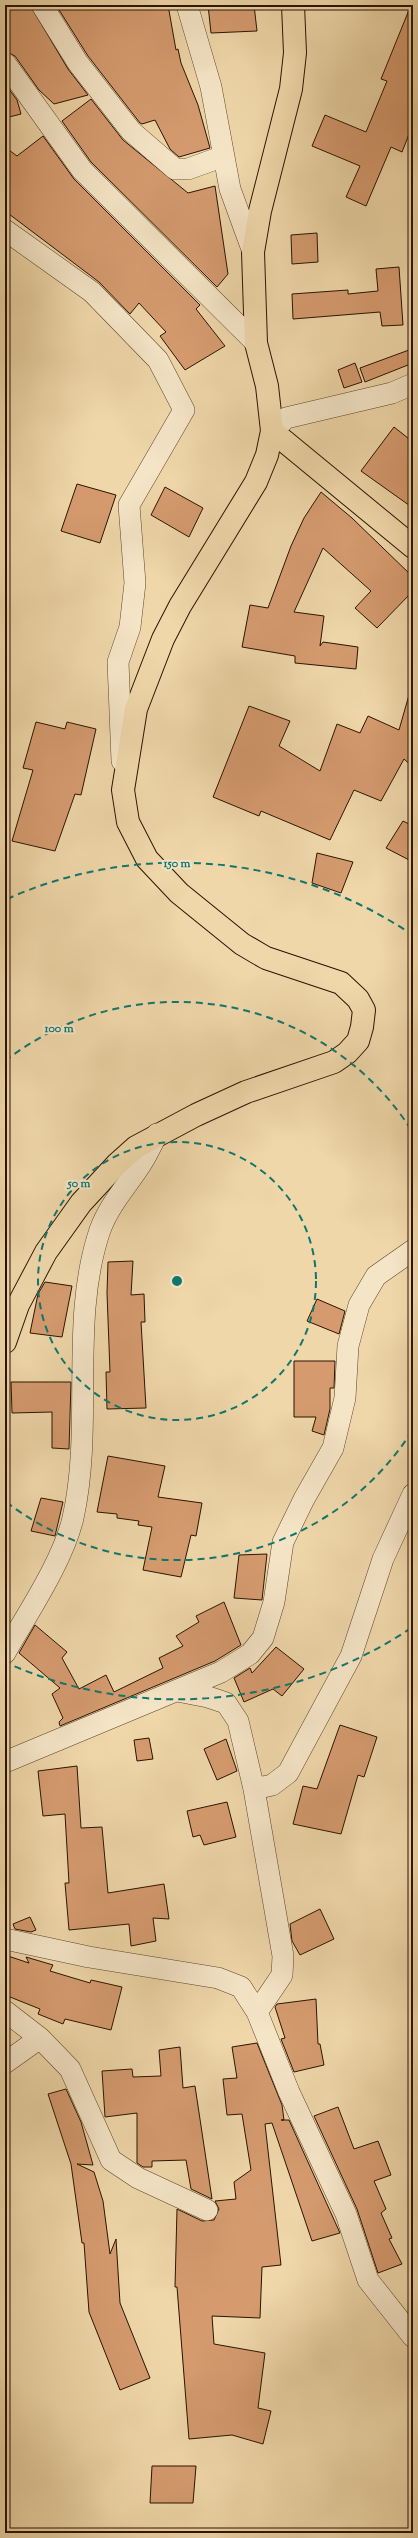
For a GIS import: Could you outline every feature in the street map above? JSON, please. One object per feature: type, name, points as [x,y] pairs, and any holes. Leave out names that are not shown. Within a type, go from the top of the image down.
[{"type":"main road","points":[[5,1342],[18,1305],[46,1252],[81,1203],[117,1164],[136,1147],[157,1134],[246,1092],[334,1062],[347,1053],[358,1041],[362,1027],[364,1010],[358,999],[341,983],[266,958],[242,944],[179,893],[147,859],[128,822],[123,790],[136,709],[163,639],[180,606],[256,482],[267,455],[272,431],[267,386],[256,344],[253,252],[260,211],[291,89],[295,53],[293,5]]},
{"type":"main road","points":[[272,431],[413,547]]},
{"type":"street","points":[[42,5],[78,63],[131,131],[175,169],[188,169],[224,156]]},
{"type":"street","points":[[188,5],[212,87],[230,189],[253,252]]},
{"type":"street","points":[[5,63],[82,170],[256,344]]},
{"type":"street","points":[[5,230],[97,297],[158,360],[184,410],[129,505],[135,583],[130,627],[118,662],[123,790]]},
{"type":"street","points":[[272,431],[286,418],[392,393],[413,384]]},
{"type":"street","points":[[5,1653],[58,1558],[73,1519],[83,1441],[86,1285],[100,1230],[111,1205],[142,1163],[157,1134]]},
{"type":"street","points":[[5,1762],[221,1672],[250,1654],[263,1638],[274,1602],[283,1542],[304,1499],[332,1448],[345,1398],[348,1346],[359,1305],[376,1276],[413,1250]]},
{"type":"street","points":[[254,1789],[272,1785],[288,1773],[351,1656],[383,1559],[413,1494]]},
{"type":"street","points":[[178,1690],[208,1696],[226,1703],[238,1720],[254,1789],[283,1956],[282,1975],[257,2012]]},
{"type":"street","points":[[5,1939],[89,1957],[218,1978],[241,1987],[257,2012],[289,2092],[346,2214],[368,2280],[413,2337]]},
{"type":"street","points":[[8,2016],[40,2038],[70,2069],[111,2160],[138,2178],[207,2210]]},
{"type":"street","points":[[5,2063],[40,2038]]},
{"type":"building","points":[[5,5],[30,5],[68,69],[88,95],[54,104],[39,90],[15,56],[5,51]]},
{"type":"building","points":[[56,5],[168,5],[176,50],[178,49],[181,63],[198,105],[210,148],[179,157],[170,149],[155,120],[142,124],[140,123],[88,56]]},
{"type":"building","points":[[208,5],[254,5],[257,31],[211,33]]},
{"type":"building","points":[[411,5],[413,5],[413,124],[402,152],[391,147],[366,206],[346,197],[360,166],[312,146],[325,115],[366,132],[387,81],[381,79]]},
{"type":"building","points":[[5,84],[17,100],[21,114],[5,118]]},
{"type":"building","points":[[91,99],[123,140],[188,193],[215,186],[228,274],[217,287],[91,162],[62,121]]},
{"type":"building","points":[[43,136],[74,179],[200,305],[196,309],[225,346],[185,370],[160,336],[166,332],[139,303],[130,314],[99,282],[5,211],[5,147],[17,156]]},
{"type":"building","points":[[317,233],[318,262],[292,264],[291,235]]},
{"type":"building","points":[[399,267],[403,325],[382,326],[380,312],[293,319],[292,294],[348,290],[348,294],[378,291],[376,269]]},
{"type":"building","points":[[409,350],[413,363],[365,382],[360,368]]},
{"type":"building","points":[[355,363],[362,382],[344,388],[338,370]]},
{"type":"building","points":[[394,427],[413,442],[413,508],[361,471]]},
{"type":"building","points":[[77,484],[116,495],[100,543],[61,531]]},
{"type":"building","points":[[165,487],[203,508],[189,537],[151,515]]},
{"type":"building","points":[[321,492],[352,518],[413,577],[413,591],[377,628],[355,608],[371,591],[323,548],[294,612],[324,616],[320,646],[323,642],[358,647],[356,669],[295,663],[295,656],[242,647],[250,605],[268,608],[291,546],[304,518]]},
{"type":"building","points":[[409,695],[413,696],[413,767],[404,759],[381,801],[354,790],[330,840],[261,811],[259,816],[213,797],[249,706],[290,721],[279,746],[320,771],[337,724],[360,733],[368,716],[399,730]]},
{"type":"building","points":[[36,722],[65,729],[67,722],[96,729],[81,795],[75,794],[55,851],[12,841],[33,770],[23,768]]},
{"type":"building","points":[[403,821],[413,826],[413,862],[386,848]]},
{"type":"building","points":[[317,853],[353,862],[341,893],[312,883]]},
{"type":"building","points":[[133,1261],[131,1295],[144,1294],[145,1322],[141,1322],[146,1408],[107,1409],[106,1372],[110,1372],[107,1293],[108,1262]]},
{"type":"building","points":[[45,1282],[72,1286],[62,1337],[30,1333],[38,1294]]},
{"type":"building","points":[[317,1299],[345,1311],[339,1334],[307,1321]]},
{"type":"building","points":[[294,1361],[335,1361],[334,1388],[330,1388],[330,1409],[324,1435],[312,1431],[316,1417],[294,1417]]},
{"type":"building","points":[[11,1382],[71,1382],[69,1449],[52,1448],[52,1412],[12,1413]]},
{"type":"building","points":[[108,1456],[165,1466],[158,1497],[202,1503],[196,1536],[191,1535],[181,1577],[143,1570],[152,1527],[138,1525],[139,1521],[117,1518],[117,1514],[97,1512]]},
{"type":"building","points":[[41,1498],[63,1502],[55,1536],[31,1531]]},
{"type":"building","points":[[267,1554],[262,1600],[234,1598],[239,1555]]},
{"type":"building","points":[[224,1602],[241,1645],[215,1661],[60,1726],[59,1722],[63,1718],[52,1694],[60,1688],[19,1653],[35,1625],[67,1652],[62,1658],[79,1689],[106,1675],[114,1692],[163,1668],[159,1658],[183,1646],[176,1636],[199,1622],[196,1616]]},
{"type":"building","points":[[276,1647],[304,1669],[282,1696],[273,1689],[244,1702],[234,1678],[250,1668],[252,1673]]},
{"type":"building","points":[[340,1725],[377,1737],[364,1777],[358,1775],[341,1834],[293,1824],[303,1786],[317,1789]]},
{"type":"building","points":[[149,1738],[153,1759],[137,1761],[134,1740]]},
{"type":"building","points":[[226,1739],[237,1771],[217,1780],[204,1749]]},
{"type":"building","points":[[77,1766],[81,1828],[102,1827],[108,1893],[164,1884],[169,1919],[153,1918],[156,1941],[131,1946],[129,1924],[69,1930],[65,1883],[69,1883],[65,1814],[43,1816],[38,1771]]},
{"type":"building","points":[[227,1802],[236,1837],[204,1845],[200,1835],[193,1837],[187,1811]]},
{"type":"building","points":[[320,1909],[334,1939],[300,1955],[292,1941],[290,1924]]},
{"type":"building","points":[[30,1917],[36,1930],[31,1932],[15,1929],[13,1924]]},
{"type":"building","points":[[5,1955],[29,1963],[26,1957],[53,1965],[50,1971],[90,1983],[91,1980],[122,1987],[111,2030],[65,2019],[63,2024],[38,2014],[40,2009],[5,1995]]},
{"type":"building","points":[[316,1999],[318,2044],[320,2044],[324,2065],[294,2072],[281,2039],[285,2038],[275,2007],[277,2004]]},
{"type":"building","points":[[257,2043],[282,2105],[284,2120],[289,2120],[340,2233],[312,2241],[272,2123],[265,2124],[281,2265],[262,2267],[260,2318],[212,2316],[214,2344],[265,2353],[258,2408],[271,2411],[263,2444],[232,2435],[189,2439],[177,2287],[175,2287],[177,2209],[202,2221],[214,2220],[219,2209],[215,2201],[236,2199],[234,2182],[251,2170],[242,2114],[227,2115],[223,2079],[237,2078],[232,2047]]},
{"type":"building","points":[[180,2047],[183,2088],[195,2086],[212,2199],[191,2189],[186,2160],[152,2161],[152,2167],[143,2167],[137,2163],[137,2113],[105,2117],[102,2071],[132,2069],[133,2077],[161,2076],[159,2050]]},
{"type":"building","points":[[66,2089],[81,2122],[93,2165],[77,2164],[94,2172],[103,2201],[110,2254],[116,2239],[120,2303],[150,2378],[120,2390],[89,2312],[84,2243],[82,2243],[71,2164],[48,2094]]},
{"type":"building","points":[[338,2107],[354,2149],[378,2141],[391,2175],[374,2181],[386,2209],[381,2213],[392,2238],[389,2239],[402,2264],[378,2273],[357,2209],[314,2116]]},
{"type":"building","points":[[152,2466],[196,2466],[193,2503],[150,2503]]}]
